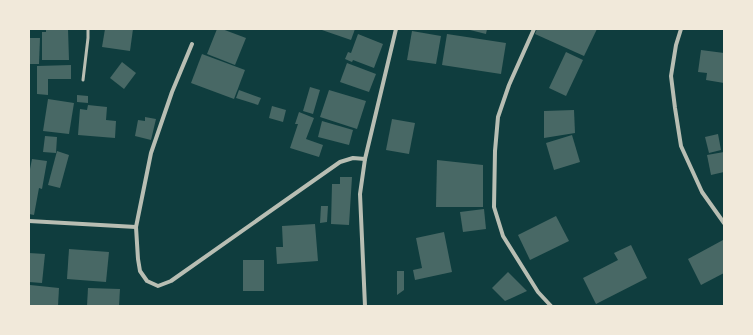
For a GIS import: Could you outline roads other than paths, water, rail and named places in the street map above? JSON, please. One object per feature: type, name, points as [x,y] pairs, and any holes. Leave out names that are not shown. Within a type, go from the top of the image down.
[{"type":"street","points":[[365,306],[360,194],[366,159],[396,29]]},
{"type":"street","points":[[534,29],[509,85],[498,116],[494,207],[503,236],[538,292],[551,306]]},
{"type":"street","points":[[681,29],[676,45],[671,76],[681,146],[702,192],[724,223]]},
{"type":"street","points":[[192,44],[172,92],[151,152],[136,227],[140,271],[147,281],[158,286],[171,281],[340,162],[353,158],[366,159]]},
{"type":"street","points":[[29,221],[136,227]]},
{"type":"lane","points":[[83,80],[88,29]]}]
